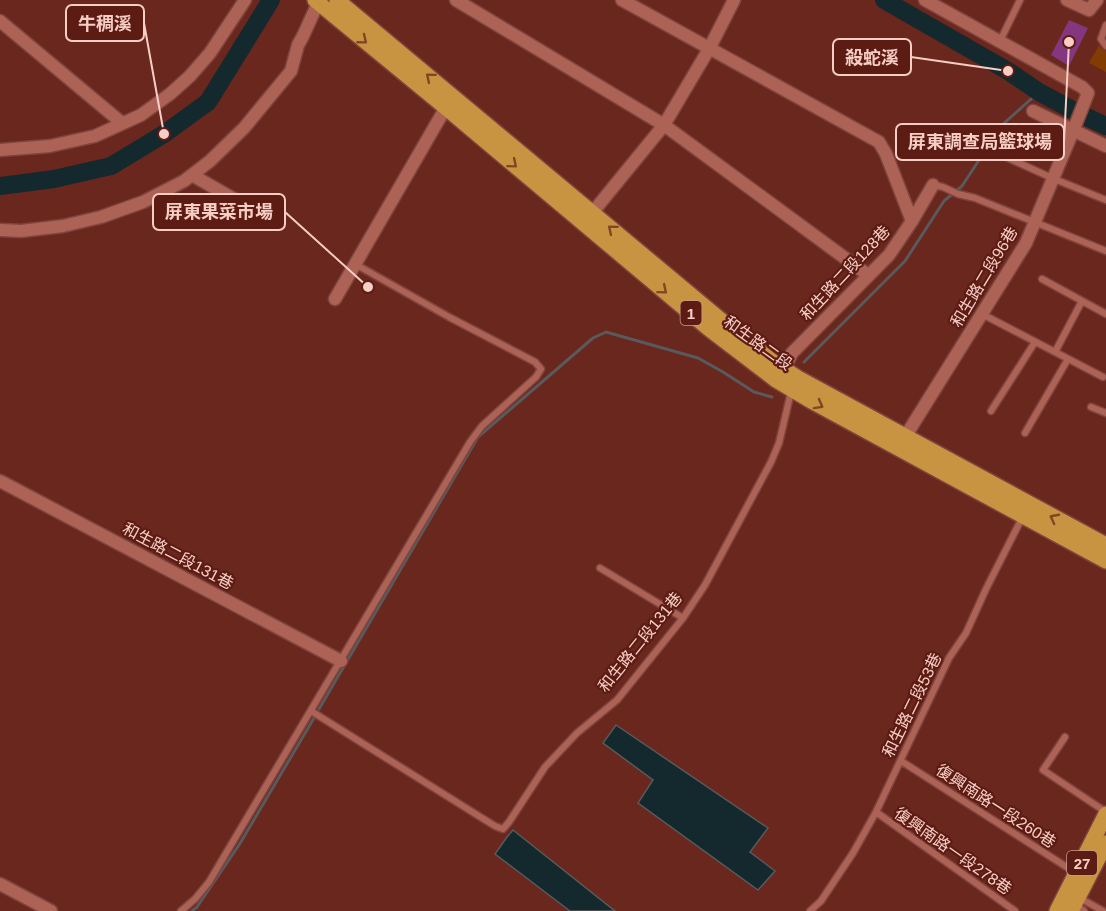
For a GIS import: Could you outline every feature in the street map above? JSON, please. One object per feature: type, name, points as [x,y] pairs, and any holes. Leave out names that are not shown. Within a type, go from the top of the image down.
[{"type":"main road","name":"和生路二段","points":[[337,0],[449,101],[588,218],[708,328],[780,375],[1026,511],[1106,546]]},
{"type":"main road","name":"和生路二段","points":[[316,1],[449,101]]},
{"type":"main road","name":"和生路二段","points":[[795,383],[905,437],[1106,561]]},
{"type":"main road","name":"27","points":[[1073,902],[1076,873],[1106,813]]},
{"type":"main road","name":"27","points":[[1057,911],[1073,902],[1106,843]]},
{"type":"street","points":[[0,150],[51,146],[95,136],[141,115],[190,76],[210,53],[245,0]]},
{"type":"street","points":[[456,0],[664,125],[868,274]]},
{"type":"street","points":[[622,0],[879,142],[886,154],[912,221]]},
{"type":"street","points":[[588,218],[664,125],[709,49],[734,0]]},
{"type":"street","points":[[925,0],[1000,41]]},
{"type":"street","points":[[1067,0],[1089,10],[1097,0]]},
{"type":"street","points":[[0,230],[21,231],[63,226],[101,217],[143,202],[184,181],[210,161],[244,128],[291,71],[298,45],[316,1]]},
{"type":"street","points":[[0,21],[122,123]]},
{"type":"street","name":"和生路二段96巷","points":[[905,437],[1022,251],[1088,93],[1082,87],[1000,41]]},
{"type":"street","points":[[335,299],[449,101]]},
{"type":"street","points":[[1033,111],[1106,146]]},
{"type":"street","points":[[192,175],[274,222]]},
{"type":"street","name":"和生路二段128巷","points":[[780,375],[792,353],[888,255],[938,186]]},
{"type":"street","name":"和生路二段131巷","points":[[0,482],[341,661]]},
{"type":"street","points":[[0,884],[51,911]]},
{"type":"lane","points":[[1000,41],[1020,0]]},
{"type":"lane","points":[[1106,25],[1101,39],[1106,46]]},
{"type":"lane","points":[[1008,158],[1106,200]]},
{"type":"lane","points":[[938,186],[975,198],[1106,251]]},
{"type":"lane","points":[[181,911],[209,882],[470,442],[482,426],[536,377],[541,369],[535,362],[355,264]]},
{"type":"lane","points":[[1042,279],[1106,314]]},
{"type":"lane","points":[[1054,352],[1082,301]]},
{"type":"lane","points":[[982,314],[1103,378]]},
{"type":"lane","points":[[991,411],[1035,342]]},
{"type":"lane","points":[[1025,433],[1068,359]]},
{"type":"lane","name":"和生路二段131巷","points":[[311,711],[503,829],[510,822],[545,767],[577,733],[617,700],[683,618],[705,585],[771,462],[795,383]]},
{"type":"lane","points":[[1091,407],[1106,413]]},
{"type":"lane","name":"和生路二段53巷","points":[[810,911],[821,901],[854,853],[876,812],[949,658],[966,633],[1026,511]]},
{"type":"lane","points":[[600,568],[683,618]]},
{"type":"lane","points":[[1065,737],[1043,770],[1106,813]]},
{"type":"lane","name":"復興南路一段260巷","points":[[901,760],[1076,873]]},
{"type":"lane","name":"復興南路一段278巷","points":[[876,812],[1016,911]]},
{"type":"lane","points":[[1073,902],[1103,911]]},
{"type":"shaded area","points":[[1069,20],[1088,28],[1069,66],[1051,55]]},
{"type":"water","points":[[616,725],[768,828],[750,852],[775,871],[758,890],[638,803],[653,780],[603,743]]},
{"type":"water","points":[[513,830],[615,911],[570,911],[495,854]]},
{"type":"building","points":[[1099,45],[1106,51],[1106,72],[1089,63]]},
{"type":"waterway","points":[[0,186],[54,179],[111,166],[164,134],[208,102],[271,0]]},
{"type":"waterway","points":[[884,0],[1008,71],[1039,92],[1106,126]]},
{"type":"waterway","points":[[804,362],[905,261],[944,201],[962,186],[1002,125],[1039,92]]},
{"type":"waterway","points":[[319,709],[478,437],[593,338],[606,332],[698,358],[754,392],[772,397]]},
{"type":"waterway","points":[[192,911],[239,845],[314,718]]},
{"type":"place","name":"屏東調查局籃球場","points":[[1069,42]]},
{"type":"place","name":"殺蛇溪","points":[[1008,71]]},
{"type":"place","name":"牛稠溪","points":[[164,134]]},
{"type":"place","name":"屏東果菜市場","points":[[368,287]]}]
